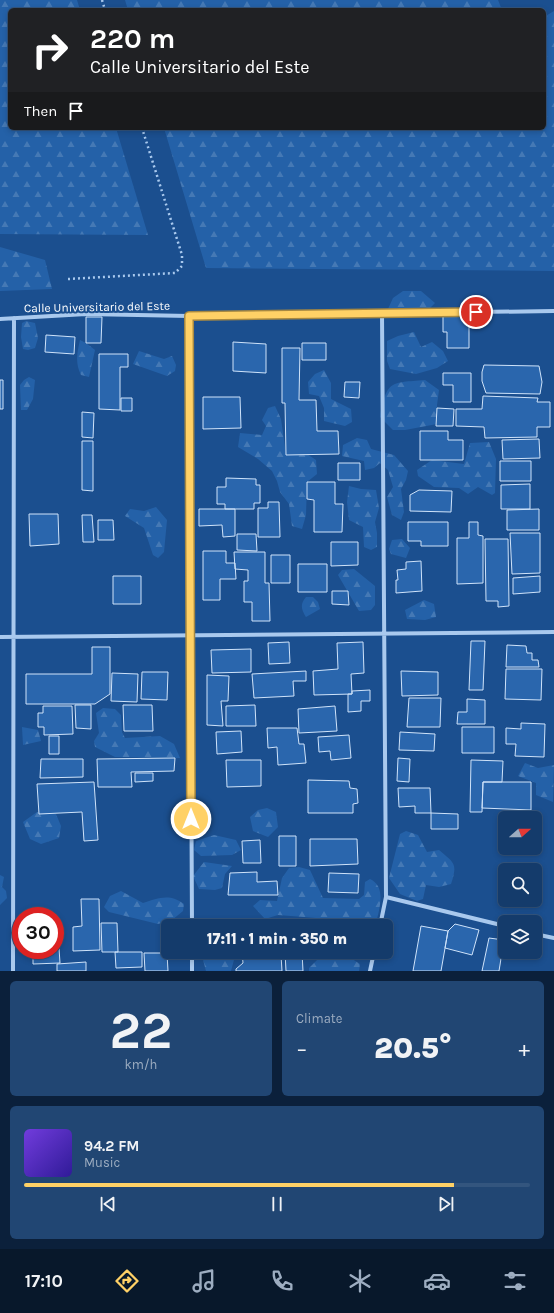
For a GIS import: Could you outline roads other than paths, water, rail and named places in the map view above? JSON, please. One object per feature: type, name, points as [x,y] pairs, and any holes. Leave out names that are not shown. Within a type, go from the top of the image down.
[{"type":"street","name":"Calle Universitario del Este","points":[[0,318],[86,314],[189,316],[554,311]]},
{"type":"street","points":[[381,919],[386,897],[382,313]]},
{"type":"street","points":[[189,316],[192,919]]},
{"type":"street","points":[[13,971],[14,318]]},
{"type":"street","points":[[0,637],[554,632]]},
{"type":"street","points":[[386,897],[498,924]]},
{"type":"street","points":[[542,935],[554,938]]},
{"type":"street","points":[[192,959],[192,971]]},
{"type":"street","points":[[370,971],[373,959]]}]
